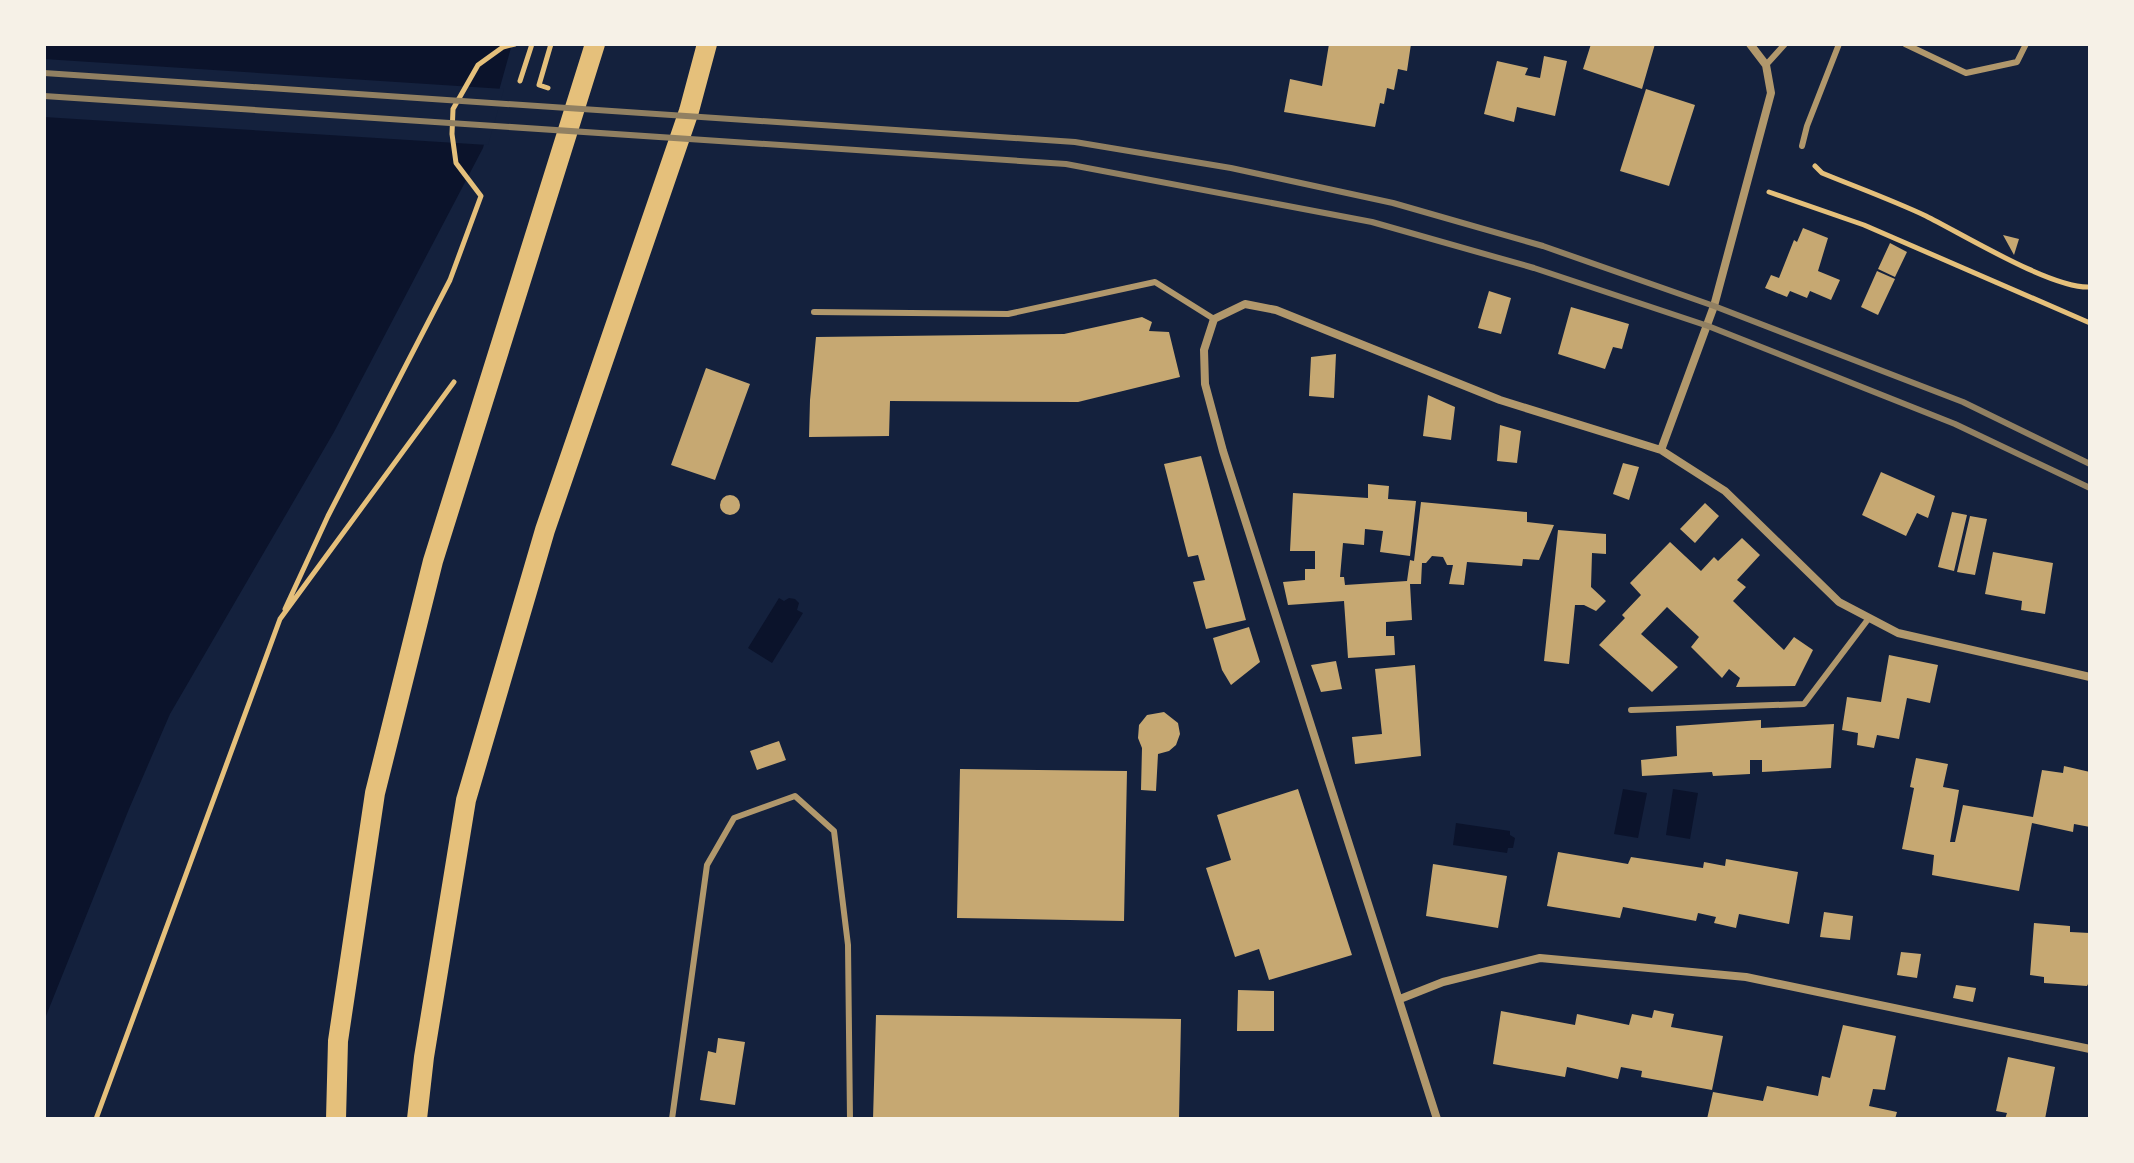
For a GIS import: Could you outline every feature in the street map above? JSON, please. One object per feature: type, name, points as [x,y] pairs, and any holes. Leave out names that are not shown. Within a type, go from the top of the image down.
[{"type":"main road","points":[[336,1119],[338,1041],[375,793],[433,561],[595,44]]},
{"type":"main road","points":[[417,1119],[424,1057],[466,800],[545,530],[689,111],[707,44]]},
{"type":"street","points":[[1661,450],[1714,306],[1771,93],[1766,65],[1750,44]]},
{"type":"street","points":[[1437,1119],[1223,451],[1205,384],[1204,350],[1214,319],[1245,304],[1276,310],[1500,400],[1661,450],[1725,491],[1839,602],[1869,618],[1898,633],[2090,677]]},
{"type":"street","points":[[1400,999],[1443,982],[1540,958],[1746,977],[2090,1049]]},
{"type":"lane","points":[[1766,65],[1785,44]]},
{"type":"lane","points":[[1802,146],[1839,44]]},
{"type":"lane","points":[[1905,44],[1966,73],[2017,62],[2026,44]]},
{"type":"lane","points":[[814,312],[1008,314],[1155,282],[1214,319]]},
{"type":"lane","points":[[1631,710],[1804,704],[1869,618]]},
{"type":"lane","points":[[672,1119],[707,865],[734,818],[795,796],[834,831],[848,945],[850,1119]]},
{"type":"path","points":[[96,1119],[280,619],[328,516],[450,280],[481,196],[456,163],[453,109],[478,65],[503,47],[515,44]]},
{"type":"path","points":[[520,81],[532,44]]},
{"type":"path","points":[[548,87],[539,85],[551,44]]},
{"type":"path","points":[[1802,146],[1809,161],[1822,173],[1922,214],[2076,288],[2090,287]]},
{"type":"path","points":[[1747,185],[1864,225],[2090,323]]},
{"type":"path","points":[[280,619],[458,377]]},
{"type":"water","points":[[44,44],[512,44],[483,148],[334,432],[170,714],[44,1021]]},
{"type":"water","points":[[779,598],[784,601],[795,599],[799,603],[797,610],[803,613],[772,663],[748,648]]},
{"type":"water","points":[[1623,789],[1647,793],[1638,838],[1614,834]]},
{"type":"water","points":[[1673,789],[1698,793],[1690,839],[1666,835]]},
{"type":"water","points":[[1456,823],[1510,831],[1515,838],[1513,848],[1508,848],[1507,853],[1453,845]]},
{"type":"pier","points":[[44,59],[504,89],[488,145],[44,117]]},
{"type":"building","points":[[1329,44],[1411,44],[1407,71],[1398,69],[1394,90],[1387,88],[1375,127],[1284,112],[1290,79],[1322,86]]},
{"type":"building","points":[[1591,44],[1655,44],[1642,89],[1583,69]]},
{"type":"building","points":[[1544,56],[1567,61],[1555,116],[1517,107],[1514,122],[1484,114],[1497,61],[1528,68],[1525,75],[1540,78]]},
{"type":"building","points":[[1646,89],[1695,105],[1669,186],[1620,171]]},
{"type":"building","points":[[1803,228],[1828,238],[1818,271],[1840,280],[1831,300],[1810,291],[1807,298],[1790,291],[1787,297],[1765,288],[1771,275],[1779,278],[1794,240],[1797,242]]},
{"type":"building","points":[[2003,235],[2019,239],[2014,255]]},
{"type":"building","points":[[1890,243],[1907,252],[1895,277],[1878,269]]},
{"type":"building","points":[[1877,271],[1895,279],[1878,315],[1861,307]]},
{"type":"building","points":[[1489,291],[1511,298],[1501,334],[1478,328]]},
{"type":"building","points":[[1571,307],[1629,324],[1622,349],[1613,347],[1605,369],[1558,354]]},
{"type":"building","points":[[1142,317],[1152,322],[1149,331],[1169,332],[1180,377],[1078,402],[890,401],[889,436],[809,437],[816,337],[1064,334]]},
{"type":"building","points":[[1336,354],[1334,398],[1309,396],[1311,357]]},
{"type":"building","points":[[706,368],[750,384],[715,480],[671,465]]},
{"type":"building","points":[[1428,395],[1455,407],[1451,440],[1423,436]]},
{"type":"building","points":[[1500,425],[1521,431],[1517,463],[1497,461]]},
{"type":"building","points":[[1201,456],[1246,620],[1206,629],[1193,582],[1205,580],[1198,555],[1188,557],[1164,464]]},
{"type":"building","points":[[1623,463],[1639,467],[1629,500],[1613,494]]},
{"type":"building","points":[[1881,472],[1935,496],[1928,518],[1917,513],[1906,536],[1862,515]]},
{"type":"building","points":[[1368,484],[1389,486],[1388,499],[1416,501],[1410,556],[1380,552],[1383,531],[1365,529],[1364,545],[1343,543],[1340,577],[1344,577],[1345,585],[1407,581],[1410,560],[1414,561],[1421,502],[1527,512],[1527,522],[1554,525],[1539,560],[1523,559],[1522,566],[1467,562],[1464,585],[1449,584],[1453,565],[1447,565],[1443,557],[1432,556],[1422,563],[1421,584],[1410,584],[1412,620],[1386,622],[1386,636],[1394,636],[1395,655],[1348,658],[1344,601],[1288,605],[1283,582],[1305,580],[1305,569],[1315,569],[1315,551],[1290,551],[1293,493],[1368,498]]},
{"type":"building","points":[[730,495],[737,498],[740,505],[737,512],[730,515],[723,512],[720,505],[723,498]]},
{"type":"building","points":[[1705,503],[1719,516],[1695,543],[1680,529]]},
{"type":"building","points":[[1952,512],[1967,515],[1954,571],[1938,567]]},
{"type":"building","points":[[1970,516],[1987,519],[1975,575],[1957,572]]},
{"type":"building","points":[[1558,530],[1606,534],[1606,554],[1592,553],[1591,587],[1606,601],[1596,611],[1584,605],[1575,605],[1569,664],[1544,661]]},
{"type":"building","points":[[1742,538],[1760,555],[1737,580],[1746,587],[1733,601],[1784,650],[1794,637],[1813,650],[1795,686],[1736,687],[1740,678],[1729,669],[1722,678],[1691,647],[1699,637],[1667,607],[1641,634],[1678,667],[1652,692],[1599,645],[1625,618],[1622,615],[1641,595],[1630,583],[1670,542],[1701,571],[1714,557],[1718,561]]},
{"type":"building","points":[[1993,552],[2053,563],[2045,614],[2021,610],[2022,601],[1985,594]]},
{"type":"building","points":[[1249,627],[1260,662],[1231,685],[1222,670],[1213,638]]},
{"type":"building","points":[[1889,655],[1938,665],[1930,703],[1907,698],[1899,739],[1877,735],[1874,748],[1857,745],[1858,733],[1842,730],[1847,697],[1881,702]]},
{"type":"building","points":[[1336,661],[1342,689],[1321,692],[1311,665]]},
{"type":"building","points":[[1415,665],[1421,756],[1355,764],[1352,737],[1382,734],[1375,669]]},
{"type":"building","points":[[1164,712],[1178,723],[1180,734],[1176,745],[1158,754],[1156,791],[1141,790],[1139,725],[1147,715]]},
{"type":"building","points":[[1761,720],[1761,728],[1834,724],[1831,768],[1762,772],[1762,760],[1750,760],[1750,774],[1713,776],[1712,772],[1642,776],[1641,760],[1677,756],[1676,726]]},
{"type":"building","points":[[779,741],[786,760],[757,770],[750,751]]},
{"type":"building","points":[[1916,758],[1948,764],[1943,787],[1959,790],[1950,842],[1955,842],[1963,805],[2033,817],[2042,770],[2063,773],[2064,766],[2090,772],[2090,827],[2074,824],[2073,832],[2032,823],[2019,891],[1932,875],[1934,855],[1902,849],[1914,788],[1910,787]]},
{"type":"building","points":[[960,769],[1127,771],[1124,921],[957,918]]},
{"type":"building","points":[[1298,789],[1352,955],[1269,980],[1259,949],[1235,957],[1206,868],[1231,860],[1217,815]]},
{"type":"building","points":[[1558,852],[1628,864],[1631,857],[1703,868],[1704,862],[1725,866],[1726,859],[1798,872],[1789,924],[1739,914],[1736,928],[1714,923],[1716,917],[1698,913],[1696,921],[1623,907],[1620,918],[1547,906]]},
{"type":"building","points":[[1433,864],[1507,876],[1498,928],[1426,916]]},
{"type":"building","points":[[1824,912],[1853,916],[1850,940],[1820,937]]},
{"type":"building","points":[[2034,923],[2070,926],[2070,932],[2090,933],[2090,980],[2087,986],[2044,983],[2044,977],[2030,975]]},
{"type":"building","points":[[1901,952],[1921,954],[1917,978],[1897,975]]},
{"type":"building","points":[[1956,985],[1976,988],[1973,1002],[1953,998]]},
{"type":"building","points":[[1238,990],[1274,991],[1274,1031],[1237,1031]]},
{"type":"building","points":[[1654,1010],[1674,1014],[1671,1027],[1723,1036],[1712,1090],[1641,1077],[1642,1071],[1621,1067],[1618,1079],[1567,1067],[1565,1077],[1493,1064],[1501,1011],[1575,1025],[1577,1014],[1629,1025],[1632,1014],[1652,1018]]},
{"type":"building","points":[[876,1015],[1181,1019],[1179,1119],[873,1119]]},
{"type":"building","points":[[1843,1025],[1896,1036],[1885,1090],[1873,1089],[1869,1106],[1897,1112],[1895,1119],[1707,1119],[1713,1092],[1763,1101],[1767,1086],[1818,1096],[1822,1076],[1830,1078]]},
{"type":"building","points":[[718,1038],[745,1042],[735,1105],[700,1100],[708,1051],[716,1053]]},
{"type":"building","points":[[2008,1057],[2055,1067],[2045,1119],[2005,1119],[2007,1113],[1996,1111]]},
{"type":"railway","points":[[44,73],[1075,142],[1231,168],[1393,203],[1543,246],[1714,306],[1963,402],[2090,464]]},
{"type":"railway","points":[[44,96],[1066,164],[1372,222],[1534,268],[1708,326],[1955,424],[2090,488]]}]
